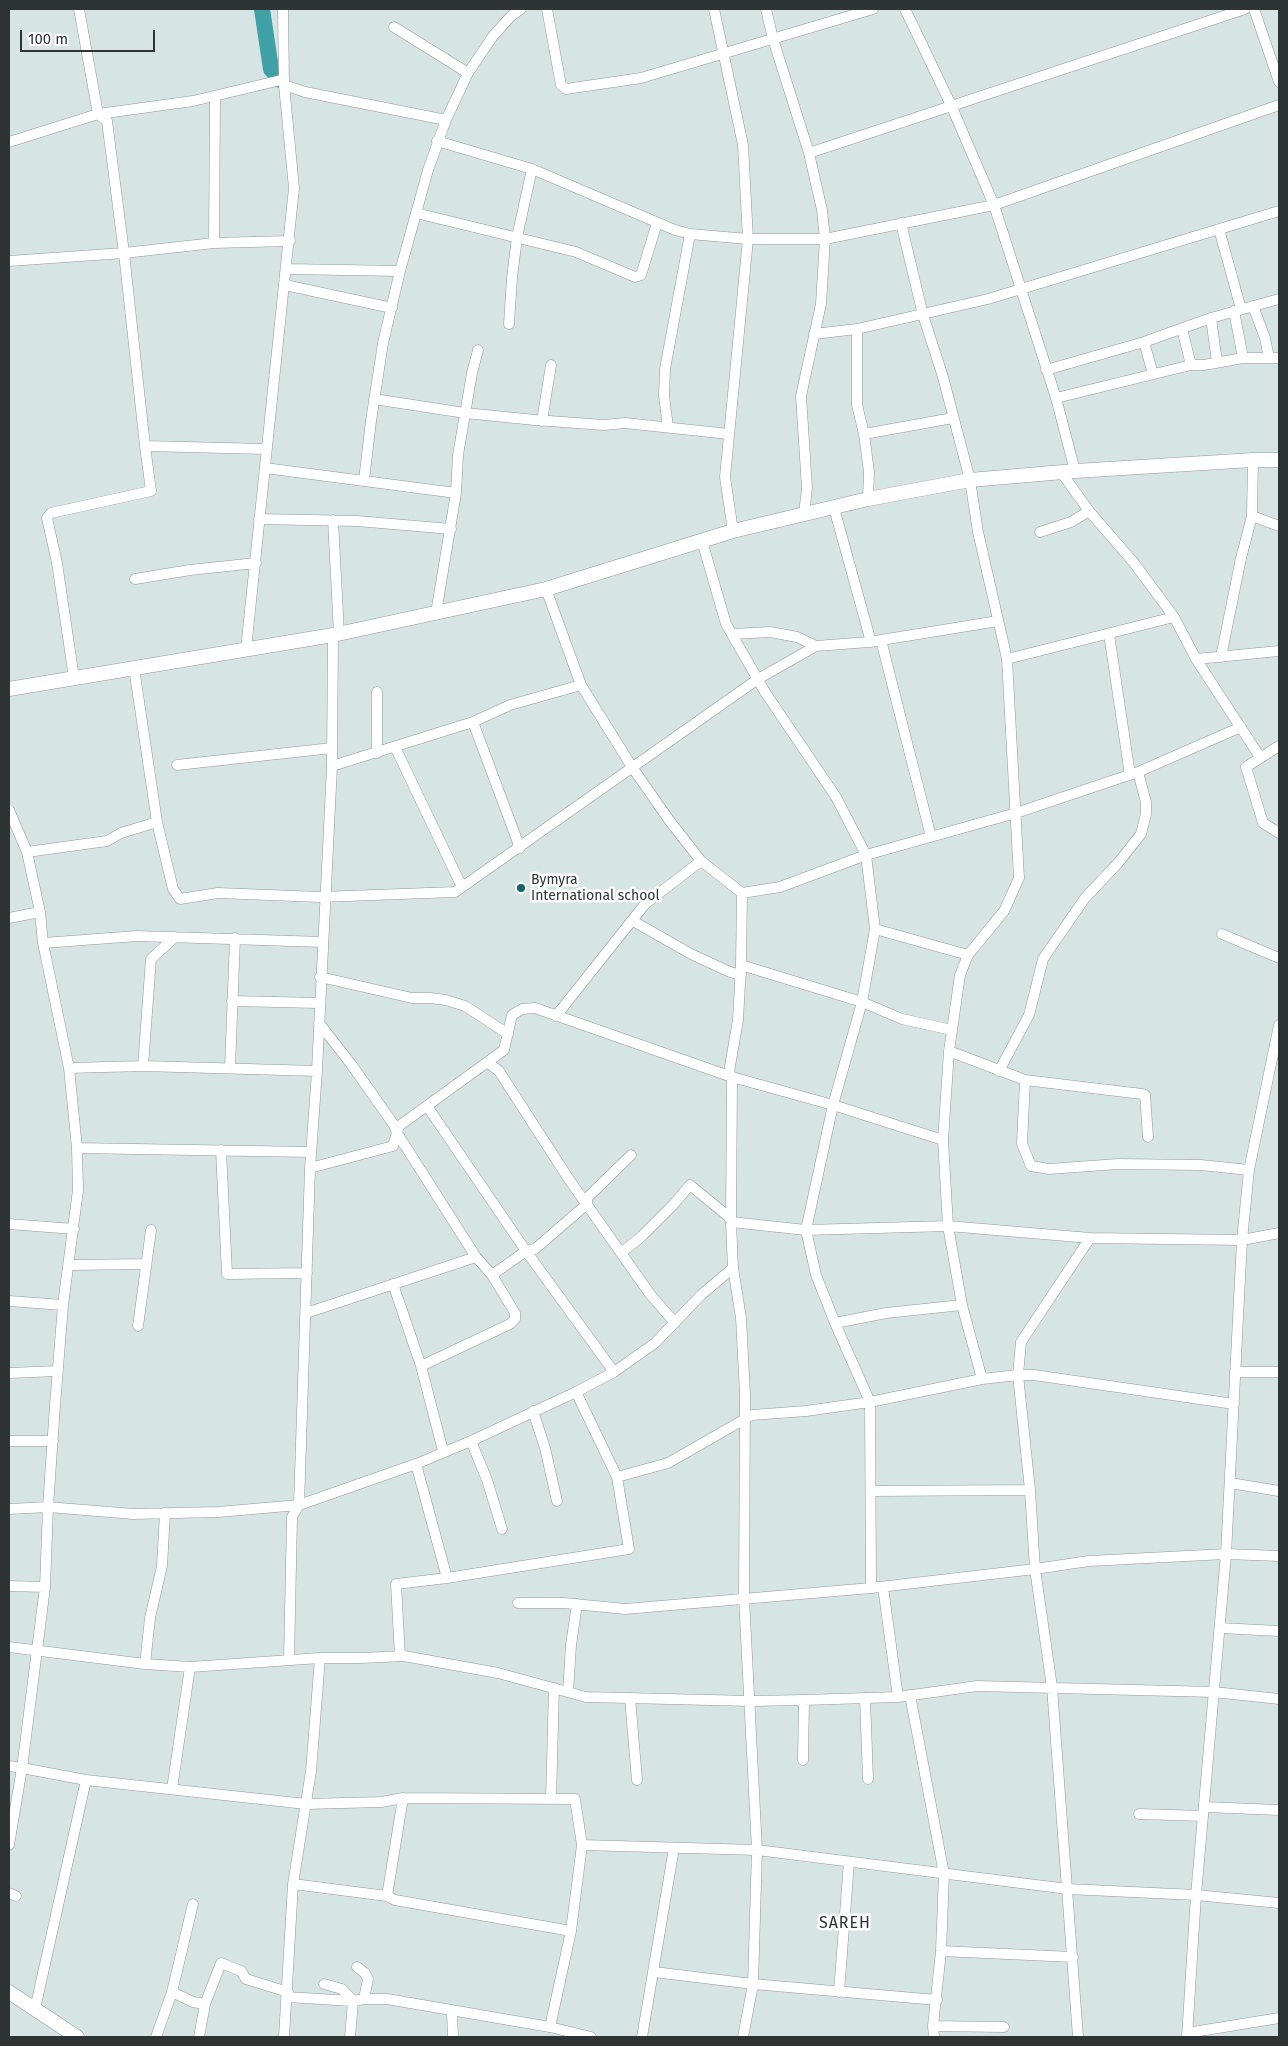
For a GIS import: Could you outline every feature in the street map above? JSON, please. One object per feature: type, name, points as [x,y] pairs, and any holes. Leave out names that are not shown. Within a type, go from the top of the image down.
[{"type":"street","points":[[74,678],[47,518],[51,513],[151,492],[107,121],[98,114],[79,9]]},
{"type":"street","points":[[246,649],[266,449],[290,242],[294,188],[284,85],[282,9]]},
{"type":"street","points":[[364,480],[374,400],[392,308],[400,271],[437,142],[468,73],[493,36],[511,16],[521,9]]},
{"type":"street","points":[[546,9],[562,84],[566,89],[641,78],[873,9]]},
{"type":"street","points":[[714,9],[743,145],[748,239],[725,477],[733,531]]},
{"type":"street","points":[[766,9],[773,38],[809,154],[822,210],[825,239],[821,304],[801,396],[807,488],[804,514]]},
{"type":"street","points":[[905,9],[951,105],[994,205],[1056,398],[1068,472],[1089,511],[1134,562],[1174,617],[1196,659],[1260,757]]},
{"type":"street","points":[[809,154],[951,105],[1245,9]]},
{"type":"street","points":[[1254,9],[1279,82]]},
{"type":"street","points":[[394,27],[468,73]]},
{"type":"street","points":[[9,142],[98,114],[215,97],[281,80],[284,85],[305,92],[446,120]]},
{"type":"street","points":[[214,243],[215,97]]},
{"type":"street","points":[[437,142],[532,169],[657,223],[690,234],[748,239],[825,239],[994,205],[1279,105]]},
{"type":"street","points":[[509,324],[517,237],[532,169]]},
{"type":"street","points":[[814,334],[857,329],[923,315],[1021,290],[1279,211]]},
{"type":"street","points":[[416,213],[576,252],[639,277],[657,223]]},
{"type":"street","points":[[901,224],[923,315],[970,480],[978,532],[1007,659],[1019,878],[1004,911],[968,955],[960,975],[948,1051],[943,1140],[948,1226],[962,1305],[982,1379]]},
{"type":"street","points":[[1218,230],[1238,310],[1243,358]]},
{"type":"street","points":[[668,427],[664,396],[665,369],[690,234]]},
{"type":"street","points":[[9,261],[124,253],[214,243],[290,242]]},
{"type":"street","points":[[287,269],[400,271]]},
{"type":"street","points":[[285,285],[392,308]]},
{"type":"street","points":[[1046,370],[1144,342],[1211,318],[1279,299]]},
{"type":"street","points":[[1056,398],[1191,364],[1243,358],[1274,358],[1253,306]]},
{"type":"street","points":[[1211,318],[1217,362]]},
{"type":"street","points":[[857,329],[857,404],[864,434],[869,472],[868,499]]},
{"type":"street","points":[[1182,329],[1191,364]]},
{"type":"street","points":[[1144,342],[1153,374]]},
{"type":"street","points":[[436,613],[456,493],[458,455],[472,373],[478,350]]},
{"type":"street","points":[[542,421],[551,365]]},
{"type":"street","points":[[374,400],[465,413],[542,421],[668,427],[729,434]]},
{"type":"street","points":[[864,434],[953,418]]},
{"type":"street","points":[[145,446],[266,449]]},
{"type":"street","points":[[1221,656],[1240,558],[1252,516],[1253,460]]},
{"type":"street","points":[[9,689],[336,634],[436,613],[546,589],[733,531],[868,499],[970,480],[1253,460],[1279,460]]},
{"type":"street","points":[[265,468],[456,493]]},
{"type":"street","points":[[834,508],[876,641],[931,837]]},
{"type":"street","points":[[1040,532],[1071,522],[1089,511]]},
{"type":"street","points":[[1252,516],[1279,526]]},
{"type":"street","points":[[259,519],[333,520],[451,528]]},
{"type":"street","points":[[289,1660],[292,1517],[299,1505],[310,1152],[319,1023],[332,766],[336,634],[333,520]]},
{"type":"street","points":[[702,540],[726,624],[758,679],[836,797],[866,855],[875,929],[862,1002],[834,1105],[806,1230],[816,1275],[870,1402],[871,1588]]},
{"type":"street","points":[[136,579],[190,570],[256,563]]},
{"type":"street","points":[[546,589],[581,685],[632,767],[669,820],[701,860],[742,893],[780,887],[866,855],[1016,814],[1134,774],[1241,727]]},
{"type":"street","points":[[1007,659],[1174,617]]},
{"type":"street","points":[[134,668],[157,822],[173,889],[180,899],[218,893],[324,897],[455,892],[758,679],[816,646],[876,641],[998,621]]},
{"type":"street","points":[[732,634],[770,632],[796,637],[816,646]]},
{"type":"street","points":[[999,1071],[1028,1015],[1044,958],[1085,898],[1118,863],[1141,834],[1146,814],[1146,802],[1134,774],[1109,634]]},
{"type":"street","points":[[1196,659],[1279,651]]},
{"type":"street","points":[[332,766],[473,722],[510,705],[581,685]]},
{"type":"street","points":[[377,753],[378,692]]},
{"type":"street","points":[[473,722],[520,848]]},
{"type":"street","points":[[1279,746],[1246,767],[1263,823],[1279,833]]},
{"type":"street","points":[[395,747],[462,887]]},
{"type":"street","points":[[178,765],[332,748]]},
{"type":"street","points":[[9,810],[27,852],[40,912],[43,943],[69,1068],[77,1148],[78,1190],[63,1305],[48,1507],[45,1587],[22,1768],[9,1845]]},
{"type":"street","points":[[27,852],[107,841],[121,833],[157,822]]},
{"type":"street","points":[[556,1016],[645,904],[701,860]]},
{"type":"street","points":[[742,893],[738,1020],[729,1072],[732,1077],[731,1222],[733,1268],[741,1318],[745,1394],[744,1598],[751,1701],[757,1850],[752,1984],[743,2037]]},
{"type":"street","points":[[9,918],[40,912]]},
{"type":"street","points":[[633,921],[691,954],[730,972],[741,970],[862,1002],[902,1019],[952,1030]]},
{"type":"street","points":[[875,929],[968,955]]},
{"type":"street","points":[[1222,934],[1279,958]]},
{"type":"street","points":[[43,943],[137,936],[323,942]]},
{"type":"street","points":[[143,1066],[151,959],[174,937]]},
{"type":"street","points":[[230,1068],[235,938]]},
{"type":"street","points":[[320,977],[412,998],[446,1000],[465,1006],[508,1034]]},
{"type":"street","points":[[232,1001],[319,1003]]},
{"type":"street","points":[[310,1168],[393,1146],[399,1126],[504,1050],[512,1015],[522,1009],[535,1008],[732,1077],[834,1105],[943,1140]]},
{"type":"street","points":[[319,1023],[394,1125],[397,1133],[476,1257],[492,1275],[515,1313],[515,1320],[421,1366]]},
{"type":"street","points":[[1279,1027],[1249,1170],[1242,1240],[1226,1554],[1196,1895],[1187,2035],[1279,2018]]},
{"type":"street","points":[[948,1051],[1025,1080],[1146,1095],[1148,1137]]},
{"type":"street","points":[[488,1062],[499,1071],[586,1204],[650,1294],[675,1323]]},
{"type":"street","points":[[69,1068],[143,1066],[316,1071]]},
{"type":"street","points":[[1025,1080],[1022,1144],[1031,1166],[1049,1169],[1118,1164],[1148,1166],[1201,1165],[1249,1170]]},
{"type":"street","points":[[427,1106],[526,1251],[614,1372]]},
{"type":"street","points":[[77,1148],[310,1152]]},
{"type":"street","points":[[221,1150],[228,1274],[307,1273]]},
{"type":"street","points":[[492,1275],[526,1251],[535,1249],[586,1204],[587,1198],[631,1155]]},
{"type":"street","points":[[621,1253],[642,1236],[690,1185],[730,1216],[731,1222]]},
{"type":"street","points":[[731,1222],[806,1230],[948,1226],[1090,1238],[1242,1240],[1279,1233]]},
{"type":"street","points":[[9,1224],[74,1229]]},
{"type":"street","points":[[138,1326],[151,1230]]},
{"type":"street","points":[[1078,2037],[1052,1687],[1035,1569],[1030,1490],[1018,1374],[1021,1342],[1090,1238]]},
{"type":"street","points":[[306,1313],[476,1257]]},
{"type":"street","points":[[69,1265],[146,1264]]},
{"type":"street","points":[[9,1509],[48,1507],[133,1514],[165,1514],[218,1512],[299,1505],[416,1464],[443,1451],[471,1441],[614,1372],[655,1343],[702,1295],[733,1268]]},
{"type":"street","points":[[393,1284],[421,1366],[443,1451]]},
{"type":"street","points":[[9,1301],[63,1305]]},
{"type":"street","points":[[835,1323],[886,1313],[962,1305]]},
{"type":"street","points":[[9,1373],[58,1371]]},
{"type":"street","points":[[1235,1372],[1279,1372]]},
{"type":"street","points":[[617,1477],[668,1463],[752,1415],[806,1411],[870,1402],[982,1379],[1018,1374],[1234,1404]]},
{"type":"street","points":[[400,1656],[396,1584],[447,1578],[629,1549],[617,1477],[576,1392]]},
{"type":"street","points":[[533,1411],[545,1448],[557,1501]]},
{"type":"street","points":[[9,1441],[53,1441]]},
{"type":"street","points":[[471,1441],[487,1480],[502,1529]]},
{"type":"street","points":[[416,1464],[447,1578]]},
{"type":"street","points":[[1230,1484],[1279,1491]]},
{"type":"street","points":[[871,1491],[1030,1490]]},
{"type":"street","points":[[145,1664],[150,1618],[162,1566],[165,1514]]},
{"type":"street","points":[[518,1603],[578,1604],[624,1609],[883,1587],[1089,1561],[1226,1554],[1279,1556]]},
{"type":"street","points":[[9,1586],[45,1587]]},
{"type":"street","points":[[883,1587],[898,1697]]},
{"type":"street","points":[[568,1692],[571,1645],[578,1604]]},
{"type":"street","points":[[1220,1628],[1279,1631]]},
{"type":"street","points":[[9,1647],[145,1664],[190,1667],[320,1658],[400,1656],[498,1673],[586,1697],[751,1701],[804,1700],[898,1697],[978,1686],[1214,1692],[1279,1699]]},
{"type":"street","points":[[284,2037],[288,1995],[293,1884],[306,1804],[320,1658]]},
{"type":"street","points":[[172,1789],[190,1667]]},
{"type":"street","points":[[551,1799],[554,1688]]},
{"type":"street","points":[[910,1695],[944,1874],[941,1950],[933,2026],[934,2037]]},
{"type":"street","points":[[630,1698],[637,1780]]},
{"type":"street","points":[[866,1698],[868,1779]]},
{"type":"street","points":[[803,1760],[804,1700]]},
{"type":"street","points":[[9,1766],[86,1780],[306,1804],[380,1802],[403,1798],[575,1799],[582,1845],[571,1931],[550,2027]]},
{"type":"street","points":[[34,2009],[86,1780]]},
{"type":"street","points":[[387,1896],[403,1798]]},
{"type":"street","points":[[1139,1814],[1279,1810]]},
{"type":"street","points":[[582,1845],[757,1850],[1068,1889],[1196,1895],[1279,1903]]},
{"type":"street","points":[[642,2037],[674,1848]]},
{"type":"street","points":[[839,1992],[849,1862]]},
{"type":"street","points":[[293,1884],[387,1896],[395,1900],[571,1931]]},
{"type":"street","points":[[156,2037],[172,1992],[193,1904]]},
{"type":"street","points":[[941,1950],[1073,1957]]},
{"type":"street","points":[[199,2037],[205,2004],[221,1963],[241,1971],[246,1979],[288,1995],[353,2001],[387,1999],[452,2012],[550,2027],[592,2037]]},
{"type":"street","points":[[357,1967],[365,1973],[368,1979],[364,1999]]},
{"type":"street","points":[[654,1972],[752,1984],[937,2000]]},
{"type":"street","points":[[324,1984],[342,1989],[353,2001],[350,2037]]},
{"type":"street","points":[[9,1992],[77,2037]]},
{"type":"street","points":[[172,1992],[193,2002],[205,2004]]},
{"type":"street","points":[[452,2012],[453,2037]]},
{"type":"street","points":[[933,2026],[1004,2027]]},
{"type":"waterway","points":[[262,9],[271,69],[281,80]]},
{"type":"place","name":"Bymyra International school","points":[[521,888]]},
{"type":"district","name":"SAREH","points":[[845,1924]]}]
